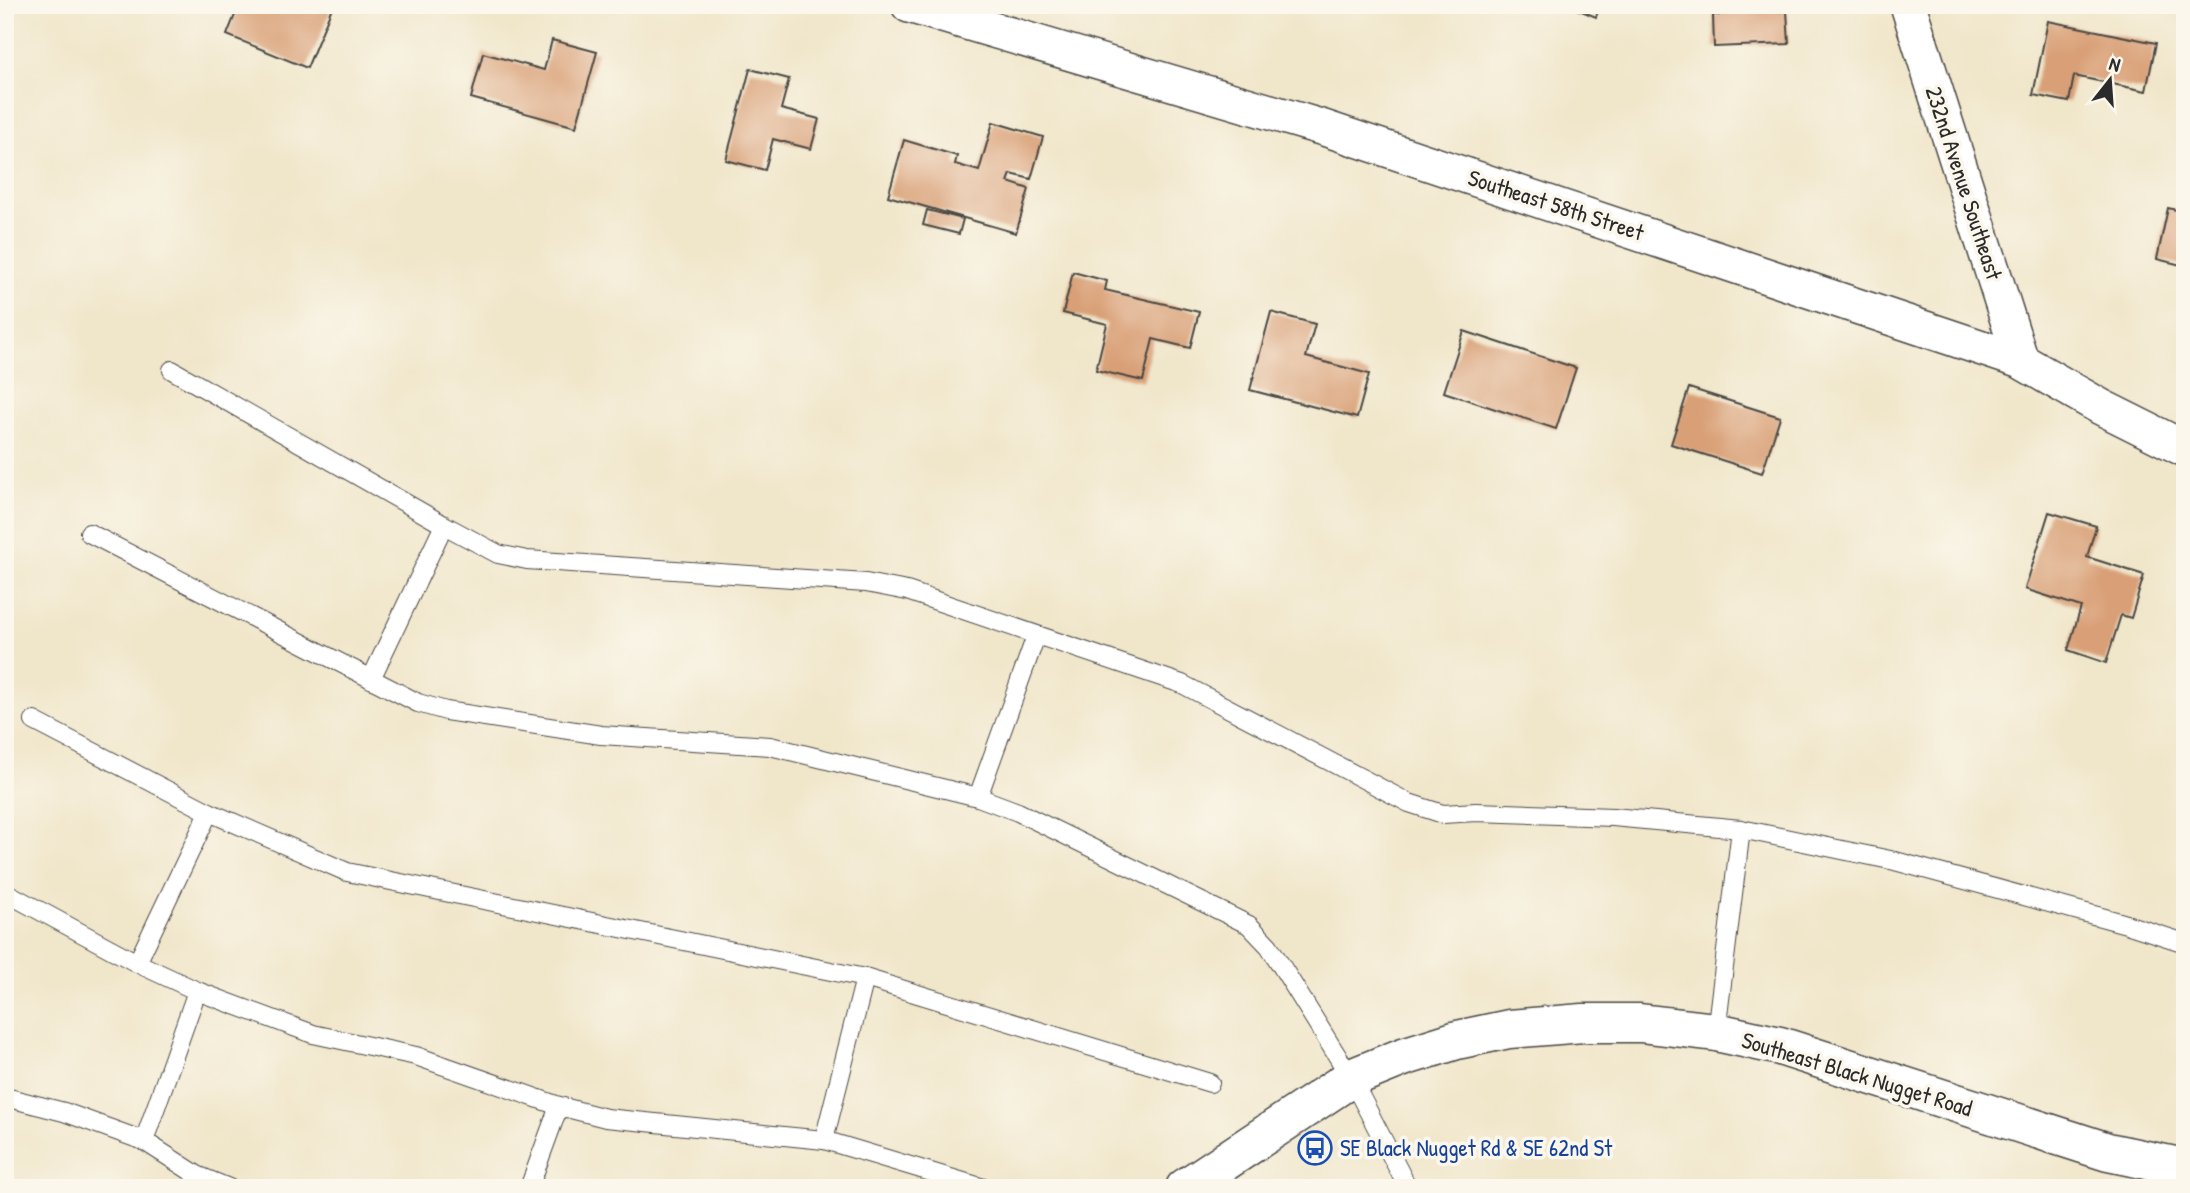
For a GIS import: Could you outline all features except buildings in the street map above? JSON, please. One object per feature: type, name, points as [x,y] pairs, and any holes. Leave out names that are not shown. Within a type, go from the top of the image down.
[{"type":"street","name":"Southeast 58th Street","points":[[909,5],[1324,128],[2021,361],[2101,407],[2185,449]]},
{"type":"street","name":"232nd Avenue Southeast","points":[[1908,5],[2021,361]]},
{"type":"street","name":"Southeast Black Nugget Road","points":[[1185,1188],[1351,1078],[1457,1040],[1509,1029],[1583,1023],[1640,1023],[1716,1032],[1780,1046],[2108,1152],[2185,1168]]},
{"type":"lane","points":[[172,370],[498,554],[527,560],[866,583],[907,591],[1182,684],[1409,803],[1443,814],[1476,812],[1614,817],[1741,829],[1895,861],[2123,923],[2185,943]]},
{"type":"lane","points":[[371,679],[444,525]]},
{"type":"lane","points":[[89,533],[418,703],[446,711],[601,735],[770,746],[978,797],[1018,812],[1249,925],[1269,946],[1351,1078],[1408,1188]]},
{"type":"lane","points":[[978,797],[1036,636]]},
{"type":"lane","points":[[34,721],[209,812],[347,872],[865,978],[1210,1083]]},
{"type":"lane","points":[[137,963],[209,812]]},
{"type":"lane","points":[[1716,1032],[1741,829]]},
{"type":"lane","points":[[5,892],[137,963],[197,991],[313,1034],[416,1056],[559,1106],[606,1118],[824,1140],[984,1188]]},
{"type":"lane","points":[[824,1140],[865,978]]},
{"type":"lane","points":[[145,1141],[197,991]]},
{"type":"lane","points":[[5,1097],[64,1112],[145,1141],[197,1175],[229,1188]]},
{"type":"lane","points":[[528,1188],[559,1106]]},
{"type":"place","name":"SE Black Nugget Rd & SE 62nd St","points":[[1315,1148]]}]
